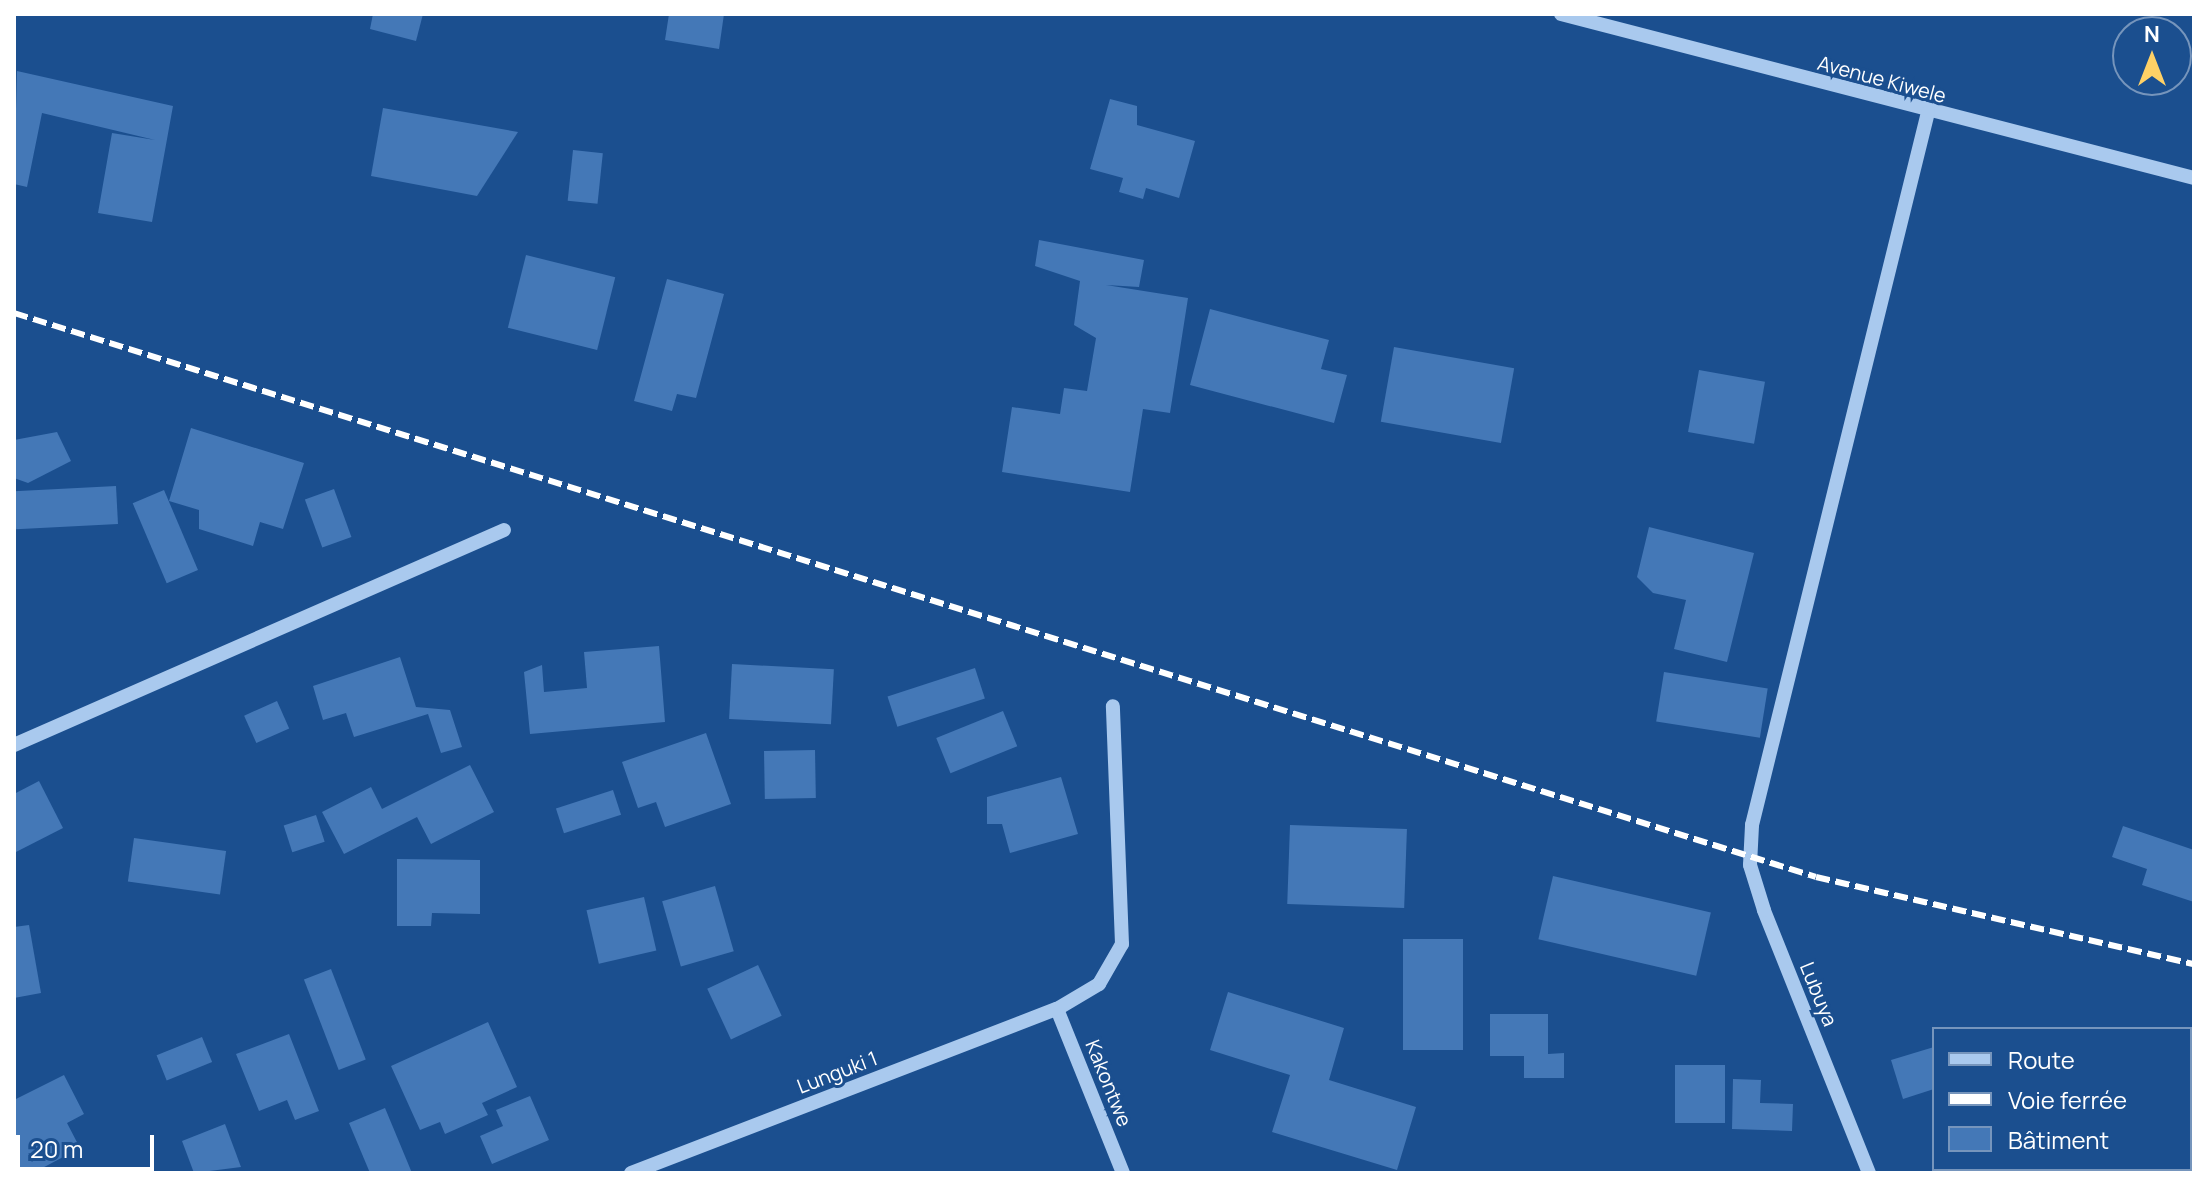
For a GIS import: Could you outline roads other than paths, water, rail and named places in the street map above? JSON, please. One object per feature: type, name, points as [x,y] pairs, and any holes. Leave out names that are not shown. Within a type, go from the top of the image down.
[{"type":"street","name":"Avenue Kiwele","points":[[1561,14],[1928,112],[2194,178]]},
{"type":"street","name":"Lubuya","points":[[1869,1173],[1764,910],[1750,865],[1752,825],[1928,112]]},
{"type":"street","points":[[14,745],[504,530]]},
{"type":"street","name":"Lunguki 1","points":[[631,1173],[1057,1009],[1099,984],[1119,958],[1113,706]]},
{"type":"street","name":"Kakontwe","points":[[1057,1009],[1123,1173]]},
{"type":"railway","points":[[14,313],[1816,877],[2194,964]]}]
